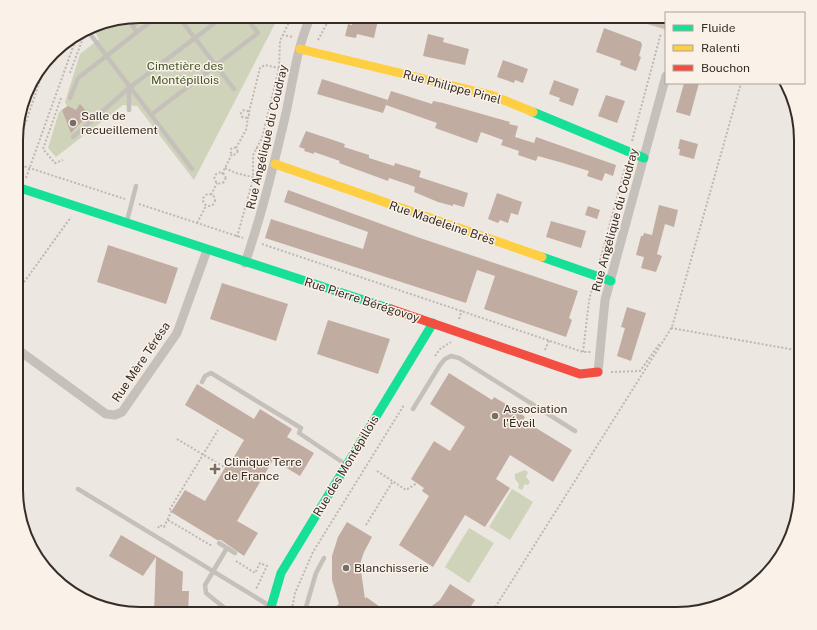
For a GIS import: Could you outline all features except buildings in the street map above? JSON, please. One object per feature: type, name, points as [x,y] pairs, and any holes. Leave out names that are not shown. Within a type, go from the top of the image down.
[{"type":"street","name":"Rue Angélique du Coudray","points":[[245,263],[253,241],[275,164],[305,28],[308,23]]},
{"type":"street","name":"Rue Philippe Pinel","points":[[300,50],[491,95],[644,158]]},
{"type":"street","name":"Rue Angélique du Coudray","points":[[598,372],[605,300],[665,80]]},
{"type":"street","name":"Rue Madeleine Brès","points":[[275,164],[611,281]]},
{"type":"street","name":"Rue Pierre Bérégovoy","points":[[23,189],[245,263],[455,330],[580,374],[598,372]]},
{"type":"street","name":"Rue Mère Térésa","points":[[23,353],[106,414],[115,415],[122,412],[177,333],[207,250]]},
{"type":"street","name":"Rue des Montépillois","points":[[271,607],[281,573],[433,323]]},
{"type":"lane","points":[[70,98],[78,78],[149,23]]},
{"type":"lane","points":[[183,23],[234,89]]},
{"type":"lane","points":[[73,137],[129,88],[215,23]]},
{"type":"lane","points":[[151,115],[258,33],[250,23]]},
{"type":"lane","points":[[131,24],[137,32]]},
{"type":"lane","points":[[89,34],[192,169]]},
{"type":"lane","points":[[129,88],[129,110]]},
{"type":"lane","points":[[126,223],[136,186]]},
{"type":"lane","points":[[413,410],[440,365],[451,356],[459,358],[575,431]]},
{"type":"lane","points":[[202,382],[205,376],[211,373],[301,428],[299,433],[346,465]]},
{"type":"lane","points":[[78,489],[213,571],[266,607]]},
{"type":"lane","points":[[219,543],[235,553]]},
{"type":"lane","points":[[223,607],[206,593],[205,585],[226,548]]},
{"type":"lane","points":[[306,607],[316,573],[324,558]]},
{"type":"path","points":[[238,237],[253,177],[253,155],[262,138],[279,68],[280,41],[289,23]]},
{"type":"path","points":[[315,53],[318,40],[327,23]]},
{"type":"path","points":[[583,352],[589,300],[595,276],[665,25]]},
{"type":"path","points":[[23,182],[30,168],[74,44]]},
{"type":"path","points":[[232,154],[237,153],[236,148],[246,130],[260,68],[265,65],[279,68]]},
{"type":"path","points":[[24,128],[41,78]]},
{"type":"path","points":[[495,607],[672,327],[741,84]]},
{"type":"path","points":[[248,117],[243,118],[241,114],[244,110],[249,112]]},
{"type":"path","points":[[222,174],[232,154],[231,150],[236,148]]},
{"type":"path","points":[[23,166],[462,310],[583,352],[600,352]]},
{"type":"path","points":[[225,168],[236,173],[270,181]]},
{"type":"path","points":[[217,183],[222,183],[225,181],[222,174]]},
{"type":"path","points":[[211,195],[217,183],[215,180],[216,175],[222,174]]},
{"type":"path","points":[[206,206],[203,201],[204,197],[211,195]]},
{"type":"path","points":[[206,206],[210,206],[214,203],[215,199],[211,195]]},
{"type":"path","points":[[197,223],[206,206]]},
{"type":"path","points":[[23,284],[78,207]]},
{"type":"path","points":[[432,361],[440,349],[450,344],[462,310]]},
{"type":"path","points":[[672,327],[794,350]]},
{"type":"path","points":[[598,372],[640,371],[672,327]]},
{"type":"path","points":[[292,607],[295,593],[313,552],[405,404]]},
{"type":"path","points":[[154,535],[160,525],[164,527],[172,510],[170,509],[218,430]]},
{"type":"path","points":[[177,440],[224,467]]},
{"type":"path","points":[[377,471],[406,490],[417,483]]},
{"type":"path","points":[[366,525],[393,481]]},
{"type":"green space","name":"Cimetière des Montépillois","points":[[275,23],[194,180],[137,106],[123,105],[56,157],[48,148],[59,112],[67,106],[65,102],[80,54],[99,39],[95,32],[125,24]]},
{"type":"green space","points":[[525,470],[528,472],[526,477],[530,482],[528,485],[525,484],[522,490],[518,488],[519,484],[515,479],[515,474]]},
{"type":"green space","points":[[512,489],[533,502],[510,540],[489,527]]},
{"type":"green space","points":[[469,528],[494,543],[469,583],[445,567]]},
{"type":"traffic: fast","points":[[533,112],[644,158]]},
{"type":"traffic: fast","points":[[23,189],[391,309]]},
{"type":"traffic: fast","points":[[542,257],[611,281]]},
{"type":"traffic: fast","points":[[271,607],[281,573],[433,323]]},
{"type":"traffic: slow","points":[[300,49],[491,95],[533,112]]},
{"type":"traffic: slow","points":[[275,164],[542,257]]},
{"type":"traffic: jam","points":[[391,309],[580,374],[598,372]]},
{"type":"place","name":"Salle de recueillement","points":[[73,123]]},
{"type":"place","name":"Association l'Éveil","points":[[495,416]]},
{"type":"place","name":"Clinique Terre de France","points":[[215,469]]},
{"type":"place","name":"Blanchisserie","points":[[346,568]]}]
